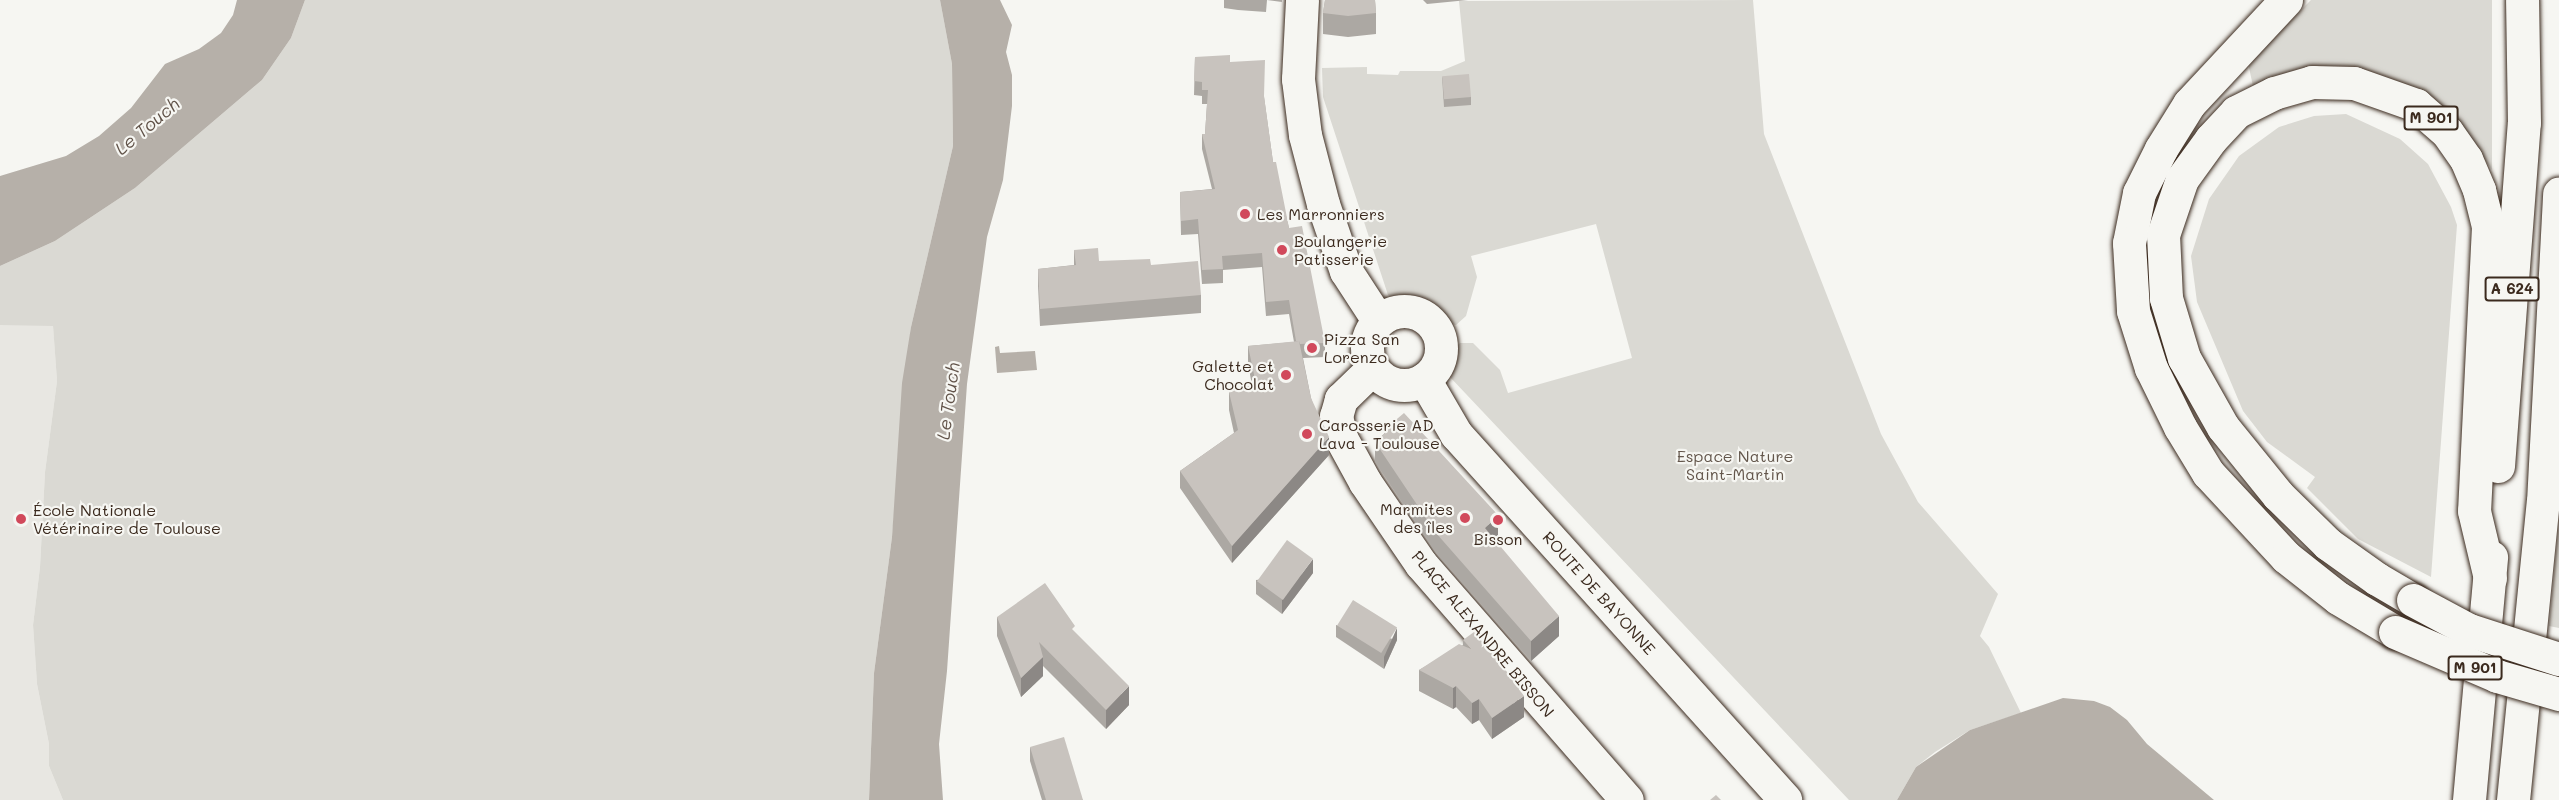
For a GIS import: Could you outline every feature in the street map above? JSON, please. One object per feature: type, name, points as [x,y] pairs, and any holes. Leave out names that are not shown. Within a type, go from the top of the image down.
[{"type":"main road","points":[[1302,0],[1298,79],[1305,135],[1323,204],[1346,271],[1378,320]]},
{"type":"main road","name":"M 901","points":[[2286,0],[2189,104],[2161,149],[2139,193],[2129,243],[2133,311],[2151,368],[2180,427],[2208,473],[2286,557],[2338,598],[2395,632],[2497,676],[2559,694]]},
{"type":"main road","name":"A 624","points":[[2469,800],[2490,578],[2524,123],[2522,0]]},
{"type":"main road","name":"M 901","points":[[2490,578],[2474,511],[2488,226],[2479,190],[2466,159],[2447,132],[2416,105],[2354,83],[2312,82],[2274,93],[2236,112],[2211,139],[2182,179],[2163,235],[2166,298],[2184,358],[2223,428],[2278,495],[2328,544],[2377,579],[2469,630],[2559,659]]},
{"type":"main road","name":"A 624","points":[[2513,800],[2543,502],[2559,193]]},
{"type":"main road","points":[[1398,311],[1409,311],[1419,314],[1435,328],[1440,338],[1440,354],[1435,369],[1424,380],[1405,385],[1396,384],[1379,376],[1367,356],[1367,343],[1378,320],[1398,311]]},
{"type":"main road","name":"PLACE ALEXANDRE BISSON","points":[[1373,368],[1341,399],[1336,416],[1341,438],[1365,482],[1421,564],[1627,800]]},
{"type":"main road","name":"ROUTE DE BAYONNE","points":[[1424,380],[1456,434],[1785,800]]},
{"type":"shaded area","name":"École Nationale Vétérinaire de Toulouse","points":[[0,325],[53,325],[57,381],[45,472],[40,567],[33,625],[37,684],[49,744],[49,766],[63,800],[0,800]]},
{"type":"green space","points":[[305,0],[940,0],[952,64],[953,146],[911,327],[892,537],[874,673],[869,800],[63,800],[49,766],[49,744],[37,684],[33,625],[40,567],[45,472],[57,381],[53,326],[0,325],[0,266],[55,241],[135,188],[262,80],[291,38]]},
{"type":"green space","name":"Espace Nature Saint-Martin","points":[[1753,0],[1764,134],[1881,434],[1918,502],[1998,594],[1980,636],[1989,647],[2021,713],[1970,730],[1935,752],[1916,767],[1897,800],[1849,800],[1449,376],[1452,351],[1460,343],[1473,343],[1500,370],[1508,393],[1632,358],[1596,224],[1471,256],[1477,277],[1466,316],[1456,325],[1445,323],[1423,306],[1402,302],[1388,295],[1323,97],[1322,68],[1367,67],[1367,74],[1398,75],[1400,71],[1441,71],[1465,61],[1459,1]]},
{"type":"green space","points":[[2311,0],[2492,0],[2492,170],[2465,131],[2443,108],[2253,86],[2248,63]]},
{"type":"green space","points":[[2346,114],[2400,139],[2428,164],[2451,207],[2457,225],[2431,577],[2358,539],[2307,488],[2315,477],[2267,442],[2243,411],[2197,302],[2191,256],[2209,199],[2239,156],[2279,127],[2314,116]]},
{"type":"green space","points":[[2559,523],[2559,628],[2549,626]]},
{"type":"water","name":"Le Touch","points":[[237,0],[305,0],[291,38],[262,80],[135,188],[55,241],[0,266],[0,176],[66,156],[99,136],[131,108],[165,64],[199,49],[221,33],[233,15]]},
{"type":"water","name":"Le Touch","points":[[940,0],[1000,0],[1012,25],[1006,52],[1012,75],[1012,106],[1003,180],[987,237],[967,384],[947,671],[939,744],[943,800],[869,800],[874,673],[892,537],[902,383],[911,327],[953,146],[952,64]]},
{"type":"water","points":[[999,346],[1000,353],[1035,351],[1037,370],[997,373],[995,347]]},
{"type":"water","points":[[2063,698],[2094,701],[2110,707],[2127,720],[2147,744],[2214,800],[1897,800],[1916,767],[1970,730]]},
{"type":"building","points":[[1325,0],[1375,0],[1376,13],[1348,16],[1323,13]]},
{"type":"building","points":[[1230,55],[1230,62],[1265,60],[1264,96],[1273,162],[1276,162],[1289,228],[1302,226],[1325,343],[1300,344],[1296,341],[1289,300],[1266,302],[1262,253],[1222,256],[1223,269],[1202,270],[1198,219],[1181,221],[1180,192],[1215,189],[1202,134],[1205,134],[1208,90],[1202,90],[1202,82],[1194,81],[1195,57]]},
{"type":"building","points":[[1469,74],[1471,97],[1444,99],[1442,76]]},
{"type":"building","points":[[1098,248],[1099,261],[1150,259],[1151,265],[1198,261],[1201,295],[1040,309],[1038,269],[1076,265],[1074,250]]},
{"type":"building","points":[[1299,341],[1311,398],[1329,437],[1232,546],[1180,471],[1238,430],[1229,392],[1256,384],[1248,346]]},
{"type":"building","points":[[1404,413],[1498,515],[1485,528],[1559,616],[1531,641],[1436,533],[1375,442],[1386,432],[1384,430]]},
{"type":"building","points":[[1287,540],[1313,559],[1283,600],[1257,581]]},
{"type":"building","points":[[1045,583],[1075,626],[1072,629],[1129,686],[1106,710],[1039,642],[1043,657],[1021,678],[997,617]]},
{"type":"building","points":[[1353,600],[1397,628],[1381,653],[1337,625]]},
{"type":"building","points":[[1474,632],[1524,696],[1492,718],[1479,699],[1472,703],[1456,686],[1453,688],[1419,670],[1459,644],[1471,649],[1463,640]]},
{"type":"building","points":[[1064,737],[1083,800],[1046,800],[1030,747]]},
{"type":"building","points":[[1716,795],[1721,800],[1710,800]]},
{"type":"place","name":"Les Marronniers","points":[[1245,214]]},
{"type":"place","name":"Boulangerie Patisserie","points":[[1282,250]]},
{"type":"place","name":"Pizza San Lorenzo","points":[[1312,348]]},
{"type":"place","name":"Galette et Chocolat","points":[[1286,375]]},
{"type":"place","name":"Carosserie AD Lava - Toulouse","points":[[1307,434]]},
{"type":"place","name":"Marmites des îles","points":[[1465,518]]},
{"type":"place","name":"École Nationale Vétérinaire de Toulouse","points":[[21,519]]},
{"type":"place","name":"Bisson","points":[[1498,520]]}]
